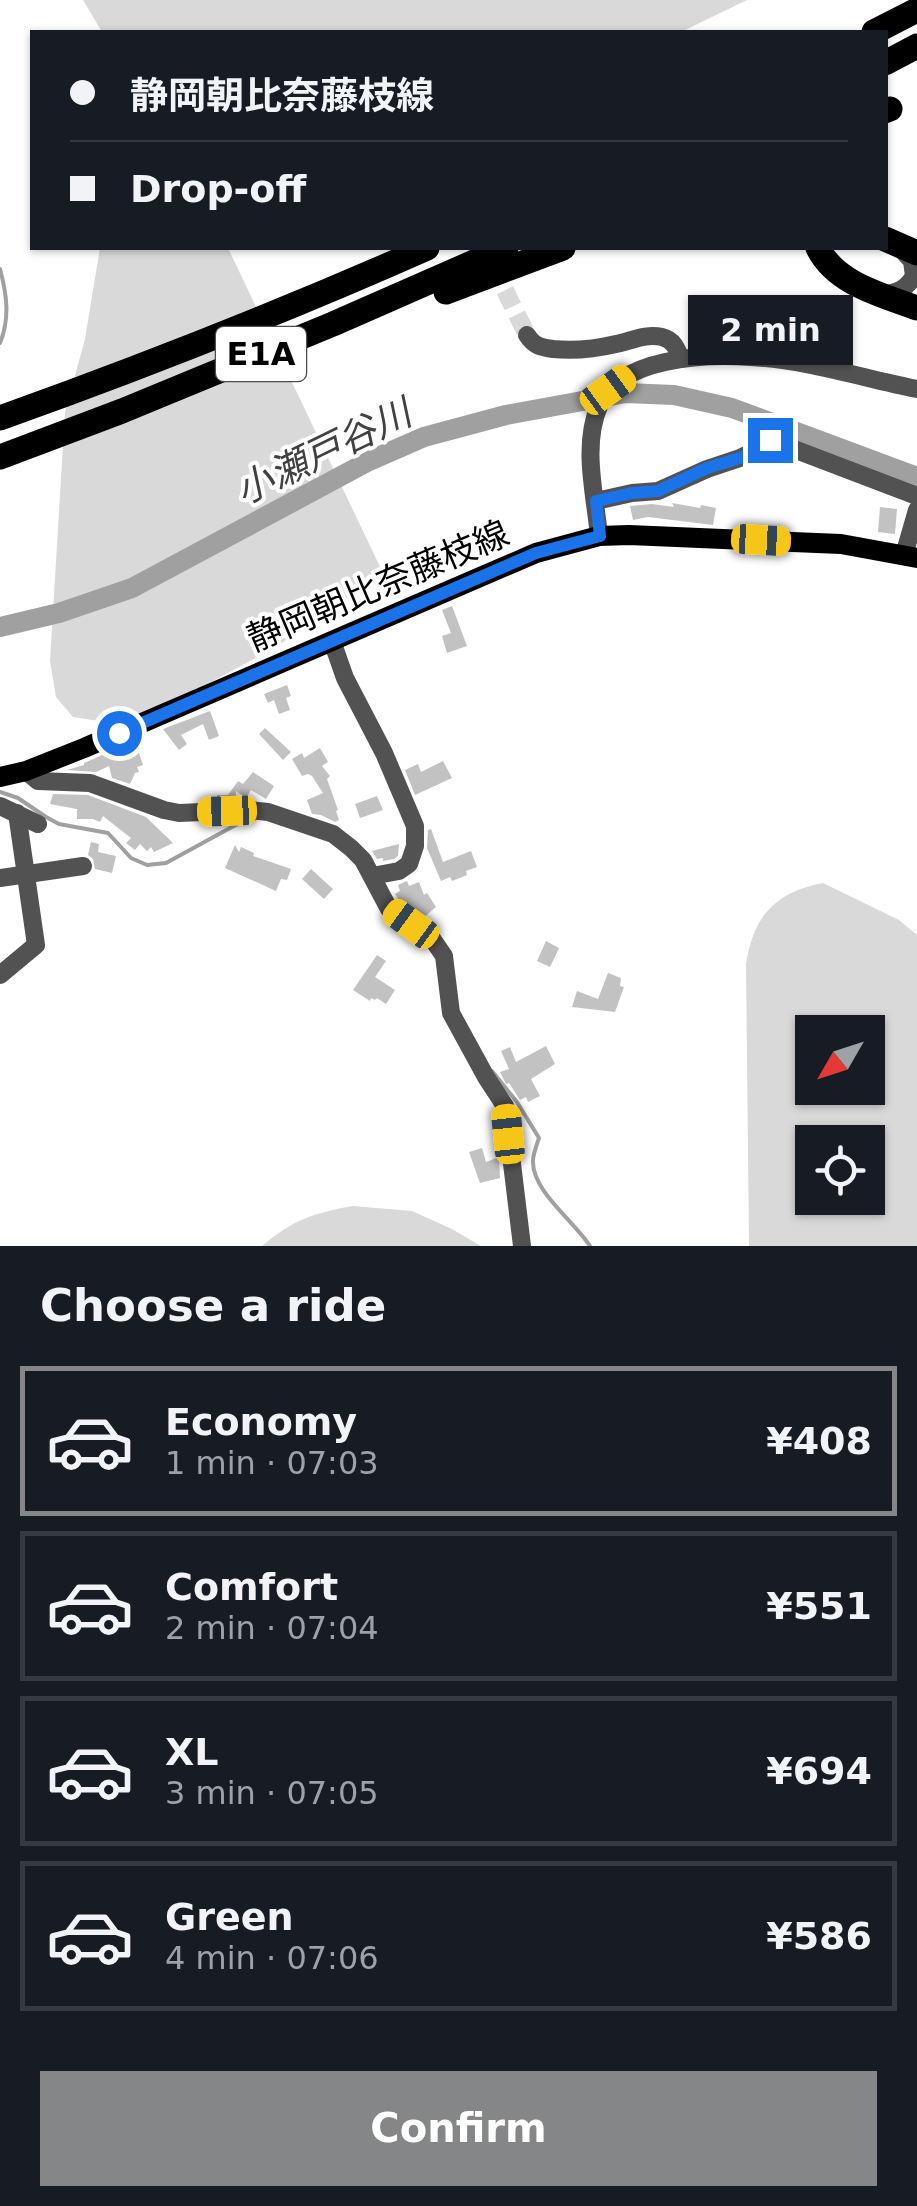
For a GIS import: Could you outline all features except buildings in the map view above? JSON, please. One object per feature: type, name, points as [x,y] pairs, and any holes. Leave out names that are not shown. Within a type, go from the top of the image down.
[{"type":"highway","points":[[878,30],[917,10]]},
{"type":"highway","points":[[888,60],[917,46]]},
{"type":"highway","name":"E1A","points":[[0,418],[116,376],[422,250]]},
{"type":"highway","name":"E1A","points":[[6,455],[333,324],[501,250]]},
{"type":"highway","points":[[122,411],[325,341],[558,250]]},
{"type":"highway","points":[[819,250],[838,274],[917,308]]},
{"type":"main road","name":"静岡朝比奈藤枝線","points":[[0,777],[26,771],[536,553],[600,536],[841,544],[911,556]]},
{"type":"street","points":[[883,295],[899,292],[914,276],[912,261],[900,246]]},
{"type":"street","points":[[526,335],[538,346],[566,350],[660,336],[672,341],[681,360]]},
{"type":"street","points":[[600,536],[590,444],[595,417],[608,390],[631,373],[681,360],[750,357],[814,366],[917,390]]},
{"type":"street","points":[[596,501],[658,491],[707,468],[740,458],[770,440],[917,496]]},
{"type":"street","points":[[911,556],[917,510]]},
{"type":"street","points":[[332,641],[345,678],[384,753],[414,826],[415,846],[409,864],[398,872],[372,876]]},
{"type":"street","points":[[26,771],[38,781],[90,783],[164,810],[250,810],[284,816],[333,834],[352,848],[390,909],[433,940],[444,956],[451,1013],[505,1106],[522,1246]]},
{"type":"street","points":[[9,810],[38,824]]},
{"type":"street","points":[[0,976],[36,945],[26,874],[9,810]]},
{"type":"street","points":[[0,878],[84,866]]},
{"type":"shaded area","points":[[83,0],[747,0],[685,30],[101,30]]},
{"type":"shaded area","points":[[100,250],[229,250],[383,573],[276,647],[161,709],[134,719],[99,721],[73,717],[56,697],[50,661],[65,412],[85,339]]},
{"type":"shaded area","points":[[823,883],[899,920],[917,935],[917,1246],[749,1246],[746,964],[761,920],[779,900]]},
{"type":"shaded area","points":[[353,1206],[412,1211],[481,1246],[262,1246],[305,1218]]},
{"type":"waterway","points":[[0,269],[6,306],[0,343]]},
{"type":"waterway","name":"小瀬戸谷川","points":[[0,627],[59,613],[132,588],[369,461],[424,437],[506,415],[626,393],[674,395],[732,408],[917,477]]},
{"type":"waterway","points":[[0,792],[18,798],[59,824],[108,833],[131,858],[147,865],[166,863],[241,822],[254,819]]},
{"type":"waterway","points":[[492,1071],[539,1138],[533,1161],[539,1183],[590,1246]]},
{"type":"tunnel","points":[[493,266],[527,335]]},
{"type":"route","points":[[119,733],[536,553],[600,536],[596,501],[658,491],[707,468],[740,458],[770,440]]}]
